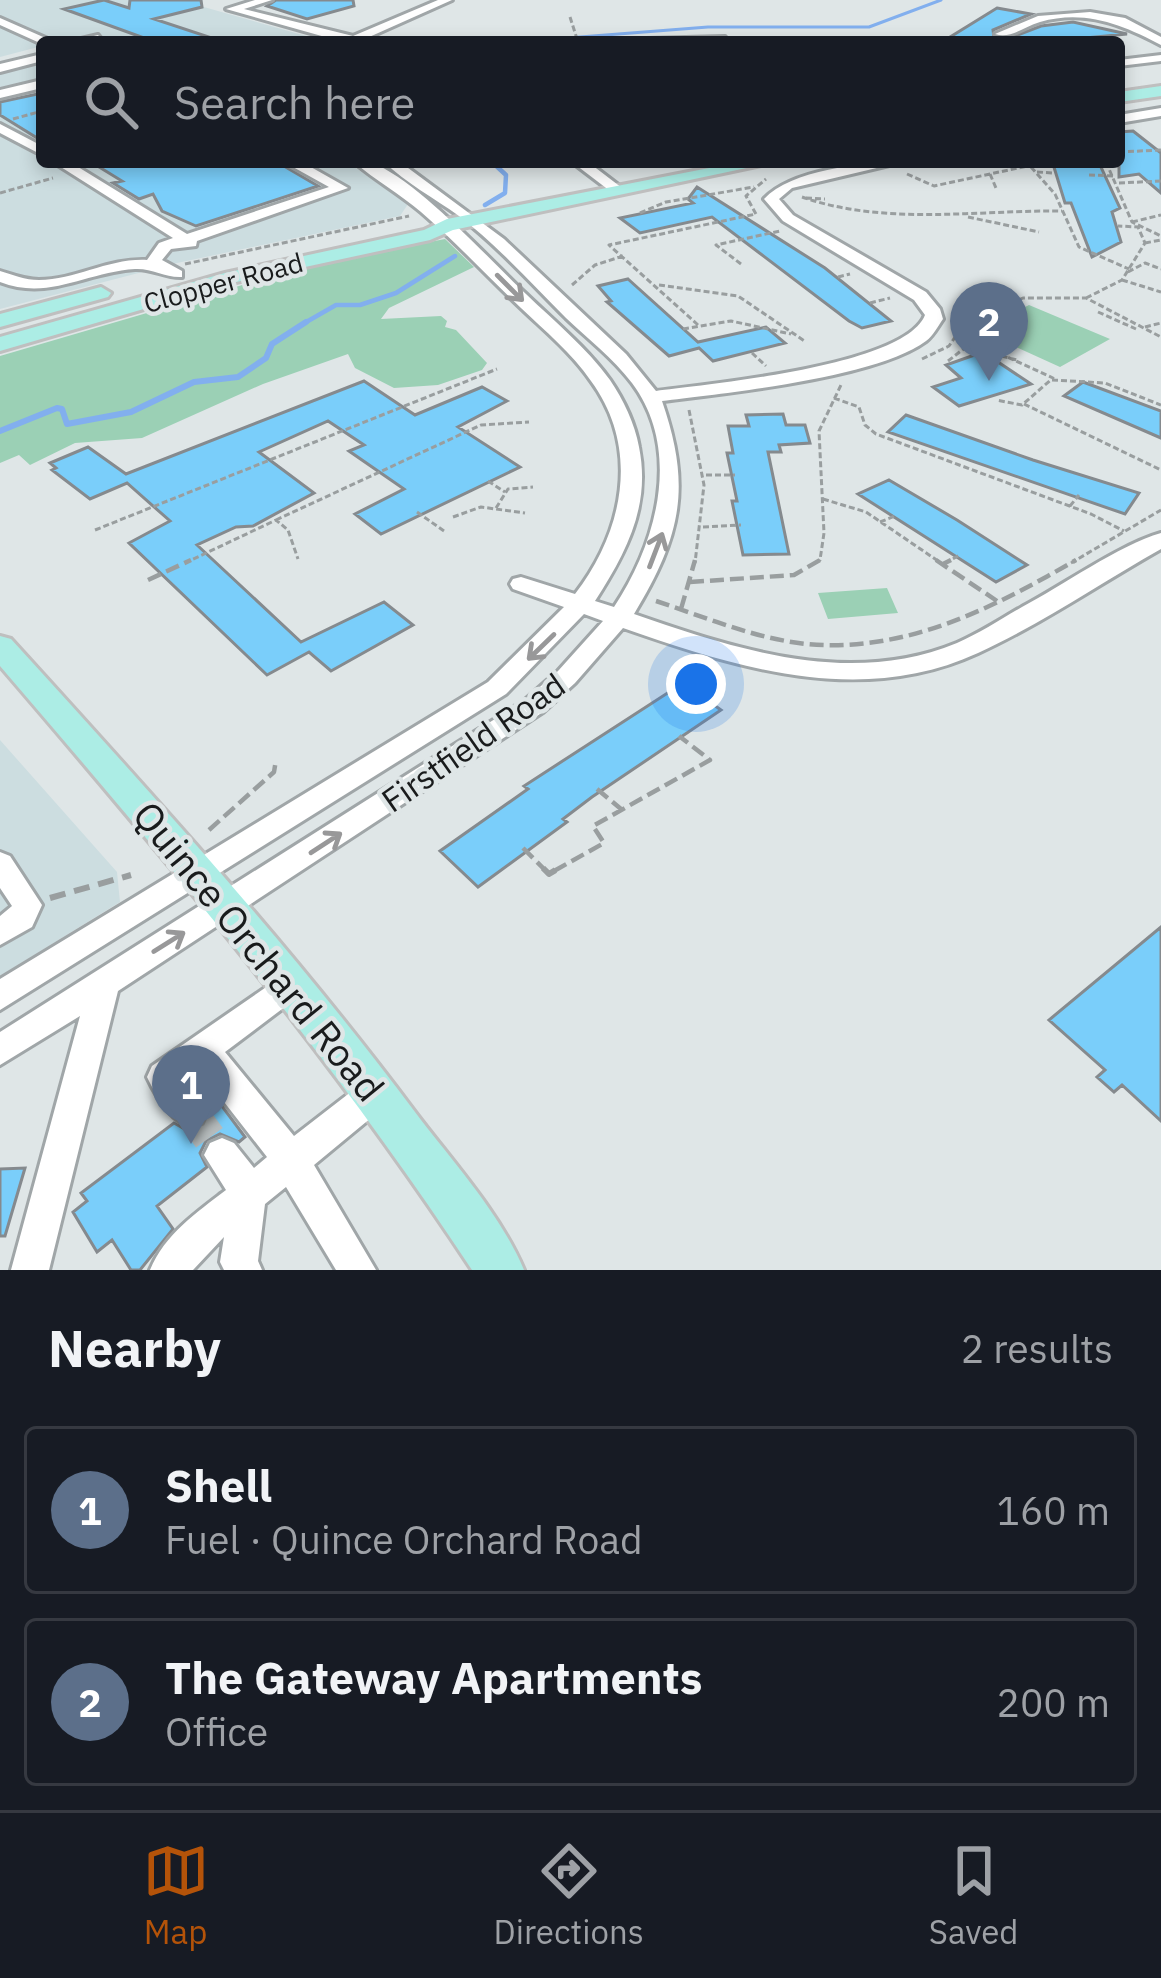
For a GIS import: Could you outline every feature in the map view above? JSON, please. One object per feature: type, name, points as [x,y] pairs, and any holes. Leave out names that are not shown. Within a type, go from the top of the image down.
[{"type":"main road","points":[[1125,96],[1161,91]]},
{"type":"main road","name":"Clopper Road","points":[[0,321],[159,272],[398,226],[447,225],[619,191],[766,170]]},
{"type":"main road","name":"Clopper Road","points":[[0,344],[255,272],[430,234],[447,225]]},
{"type":"main road","points":[[55,327],[139,296],[159,272]]},
{"type":"main road","name":"Quince Orchard Road","points":[[0,646],[291,984],[376,1092],[500,1270]]},
{"type":"street","points":[[266,0],[231,9],[333,36]]},
{"type":"street","points":[[364,36],[447,0]]},
{"type":"street","points":[[712,0],[727,4]]},
{"type":"street","points":[[1000,34],[1030,23],[1072,25],[1093,17],[1138,25],[1161,42]]},
{"type":"street","points":[[0,21],[36,47]]},
{"type":"street","points":[[0,35],[36,49]]},
{"type":"street","points":[[0,64],[36,53]]},
{"type":"street","points":[[1125,62],[1161,58]]},
{"type":"street","points":[[0,94],[36,85]]},
{"type":"street","points":[[1125,118],[1161,112]]},
{"type":"street","points":[[0,125],[36,147]]},
{"type":"street","points":[[69,168],[189,242]]},
{"type":"street","points":[[0,276],[13,288],[34,292],[124,272],[159,272],[157,251],[341,188],[303,168]]},
{"type":"street","name":"Firstfield Road","points":[[0,1051],[104,984],[214,890],[497,688],[582,603],[614,557],[627,526],[633,493],[625,433],[614,402],[595,374],[447,225],[369,168]]},
{"type":"street","name":"Firstfield Road","points":[[0,996],[214,890],[533,706],[630,619],[669,509],[669,453],[651,397],[629,368],[472,220],[399,168]]},
{"type":"street","points":[[587,168],[619,191]]},
{"type":"street","points":[[651,397],[795,377],[893,351],[930,329],[934,311],[920,296],[788,218],[770,199],[787,185],[874,168]]},
{"type":"street","points":[[521,584],[792,666],[862,673],[898,669],[970,647],[1161,540]]},
{"type":"street","points":[[0,864],[27,905],[21,917],[0,932]]},
{"type":"street","points":[[30,1270],[104,984]]},
{"type":"street","points":[[190,1111],[164,1077],[291,984]]},
{"type":"street","points":[[203,1048],[290,1159],[357,1270]]},
{"type":"street","points":[[170,1270],[195,1237],[376,1092]]},
{"type":"street","points":[[223,1155],[249,1191],[238,1262],[243,1270]]},
{"type":"path","points":[[570,17],[576,36]]},
{"type":"path","points":[[0,125],[36,113]]},
{"type":"path","points":[[1133,146],[1153,158]]},
{"type":"path","points":[[1125,152],[1161,150]]},
{"type":"path","points":[[902,168],[936,185],[1019,168]]},
{"type":"path","points":[[1031,168],[1062,211],[1078,247],[1128,270],[1145,263],[1161,269]]},
{"type":"path","points":[[1110,168],[1132,222],[1161,238]]},
{"type":"path","points":[[698,325],[609,245],[756,214],[746,200],[766,170]]},
{"type":"path","points":[[0,193],[75,172]]},
{"type":"path","points":[[1036,172],[1053,173]]},
{"type":"path","points":[[990,174],[996,188]]},
{"type":"path","points":[[1089,175],[1115,176]]},
{"type":"path","points":[[1118,183],[1161,181]]},
{"type":"path","points":[[936,185],[939,193]]},
{"type":"path","points":[[640,213],[683,198],[754,187]]},
{"type":"path","points":[[824,199],[803,195],[824,206],[943,211],[1039,232]]},
{"type":"path","points":[[1116,199],[1126,200]]},
{"type":"path","points":[[1001,202],[1004,210]]},
{"type":"path","points":[[159,272],[398,220],[416,211]]},
{"type":"path","points":[[957,214],[1062,211]]},
{"type":"path","points":[[1130,213],[1149,218]]},
{"type":"path","points":[[1132,222],[1161,215]]},
{"type":"path","points":[[1067,223],[1079,224]]},
{"type":"path","points":[[1118,226],[1138,227]]},
{"type":"path","points":[[1138,227],[1145,243]]},
{"type":"path","points":[[741,264],[716,245],[784,230]]},
{"type":"path","points":[[1085,298],[1122,280],[1145,243],[1161,238]]},
{"type":"path","points":[[566,290],[595,265],[623,256]]},
{"type":"path","points":[[842,264],[856,273]]},
{"type":"path","points":[[1122,280],[1161,292]]},
{"type":"path","points":[[657,284],[738,296],[814,347]]},
{"type":"path","points":[[870,303],[896,296],[876,285]]},
{"type":"path","points":[[922,359],[959,335],[964,324],[1023,298],[1085,298],[1161,337]]},
{"type":"path","points":[[1098,312],[1136,329]]},
{"type":"path","points":[[1118,321],[1126,316]]},
{"type":"path","points":[[683,329],[741,322],[776,328],[806,342]]},
{"type":"path","points":[[1145,327],[1161,323]]},
{"type":"path","points":[[959,335],[1052,380],[1089,380],[1161,405]]},
{"type":"path","points":[[936,353],[950,362],[974,340]]},
{"type":"path","points":[[1009,356],[1021,349]]},
{"type":"path","points":[[1000,352],[997,355],[1003,360],[1017,360]]},
{"type":"path","points":[[743,370],[766,366],[752,353]]},
{"type":"path","points":[[481,373],[490,362]]},
{"type":"path","points":[[95,530],[375,421],[434,390],[496,369]]},
{"type":"path","points":[[690,582],[806,572],[822,554],[818,430],[843,380],[829,384]]},
{"type":"path","points":[[1024,404],[1030,394],[1052,380]]},
{"type":"path","points":[[834,398],[859,407],[871,431],[1124,531]]},
{"type":"path","points":[[996,400],[1024,404],[1161,470]]},
{"type":"path","points":[[681,609],[703,526],[706,475],[688,408],[705,406]]},
{"type":"path","points":[[148,580],[481,425],[529,422]]},
{"type":"path","points":[[923,452],[929,445]]},
{"type":"path","points":[[994,478],[1002,470]]},
{"type":"path","points":[[706,475],[735,475]]},
{"type":"path","points":[[488,481],[505,492]]},
{"type":"path","points":[[496,509],[511,487],[533,488]]},
{"type":"path","points":[[1070,506],[1079,495]]},
{"type":"path","points":[[823,499],[858,508],[997,601]]},
{"type":"path","points":[[453,517],[482,507],[525,513]]},
{"type":"path","points":[[630,619],[652,600],[783,640],[864,646],[923,636],[1161,511]]},
{"type":"path","points":[[417,512],[444,531]]},
{"type":"path","points":[[880,522],[895,516]]},
{"type":"path","points":[[276,520],[288,530],[298,559]]},
{"type":"path","points":[[703,526],[741,525]]},
{"type":"path","points":[[943,564],[960,555]]},
{"type":"path","points":[[523,848],[550,874],[604,843],[593,826],[710,760],[679,736]]},
{"type":"path","points":[[209,830],[274,772],[276,760]]},
{"type":"path","points":[[597,789],[621,809]]},
{"type":"path","points":[[27,905],[131,875]]},
{"type":"shaded area","points":[[0,0],[179,0],[306,36],[36,36],[36,48],[0,57]]},
{"type":"shaded area","points":[[36,62],[36,168],[356,168],[408,204],[400,216],[177,263],[0,309],[0,72]]},
{"type":"shaded area","points":[[0,740],[117,872],[120,902],[0,976]]},
{"type":"green space","points":[[445,239],[474,267],[389,308],[381,319],[441,316],[447,321],[445,327],[456,330],[487,363],[482,370],[438,385],[394,388],[355,368],[348,354],[263,384],[142,438],[75,443],[30,465],[19,455],[0,463],[0,356],[311,265]]},
{"type":"green space","points":[[1029,305],[1110,339],[1060,367],[979,330]]},
{"type":"green space","points":[[887,588],[898,613],[828,619],[818,593]]},
{"type":"building","points":[[104,0],[129,8],[130,0],[201,0],[202,7],[154,19],[206,36],[138,36],[64,9]]},
{"type":"building","points":[[276,0],[353,0],[354,6],[307,19],[267,6]]},
{"type":"building","points":[[997,8],[1031,14],[993,30],[994,36],[952,36]]},
{"type":"building","points":[[1073,22],[1127,34],[1015,36],[1041,26]]},
{"type":"building","points":[[36,94],[36,137],[0,115],[0,102]]},
{"type":"building","points":[[1133,131],[1161,153],[1161,193],[1139,174],[1119,177],[1119,168],[1125,168],[1125,132]]},
{"type":"building","points":[[101,168],[287,168],[318,186],[196,226],[162,211],[153,194],[139,199],[113,183],[122,181]]},
{"type":"building","points":[[1054,168],[1101,168],[1120,208],[1112,212],[1121,242],[1092,257],[1071,203],[1065,203]]},
{"type":"building","points":[[697,187],[825,268],[891,321],[862,328],[849,321],[712,217],[640,233],[620,218],[693,203],[688,199]]},
{"type":"building","points":[[628,279],[698,342],[766,327],[785,343],[713,361],[699,348],[669,356],[607,302],[611,301],[598,286]]},
{"type":"building","points":[[983,352],[1031,384],[959,406],[933,387],[961,378],[946,365]]},
{"type":"building","points":[[364,381],[415,415],[482,387],[507,401],[458,427],[520,467],[381,534],[355,514],[404,489],[349,451],[364,445],[328,421],[259,452],[314,493],[253,526],[236,527],[197,545],[301,642],[384,602],[413,625],[331,671],[309,652],[267,675],[129,543],[170,521],[127,483],[90,499],[52,470],[56,468],[50,463],[88,447],[126,474]]},
{"type":"building","points":[[1083,382],[1161,411],[1161,438],[1064,396]]},
{"type":"building","points":[[783,414],[786,425],[805,425],[810,443],[779,445],[781,452],[768,452],[789,554],[743,555],[732,501],[737,501],[727,453],[733,453],[728,426],[749,426],[746,415]]},
{"type":"building","points":[[906,415],[1139,493],[1125,514],[888,432]]},
{"type":"building","points":[[889,480],[1027,565],[996,582],[858,494]]},
{"type":"building","points":[[683,683],[721,710],[592,797],[563,819],[567,822],[478,887],[440,851],[528,789],[524,786]]},
{"type":"building","points":[[1161,927],[1161,1121],[1122,1085],[1114,1092],[1097,1077],[1105,1070],[1049,1020]]},
{"type":"building","points":[[213,1094],[245,1137],[239,1142],[220,1134],[206,1141],[200,1153],[207,1167],[157,1206],[173,1229],[140,1270],[131,1270],[112,1240],[97,1252],[73,1212],[87,1201],[81,1193],[174,1123],[188,1131],[203,1127],[211,1113],[205,1100]]},
{"type":"building","points":[[25,1168],[5,1236],[0,1236],[0,1169]]},
{"type":"waterway","points":[[593,36],[708,27],[869,27],[941,0]]},
{"type":"waterway","points":[[485,205],[505,193],[506,175],[498,168]]},
{"type":"waterway","points":[[304,323],[336,305],[360,305],[396,293],[455,256]]},
{"type":"waterway","points":[[0,431],[57,408],[62,409],[67,424],[131,412],[194,382],[238,377],[266,358],[272,344],[304,323]]},
{"type":"tunnel","points":[[190,1111],[222,1155]]},
{"type":"place","name":"The Gateway Apartments","points":[[989,381]]},
{"type":"place","name":"Shell","points":[[191,1144]]}]
